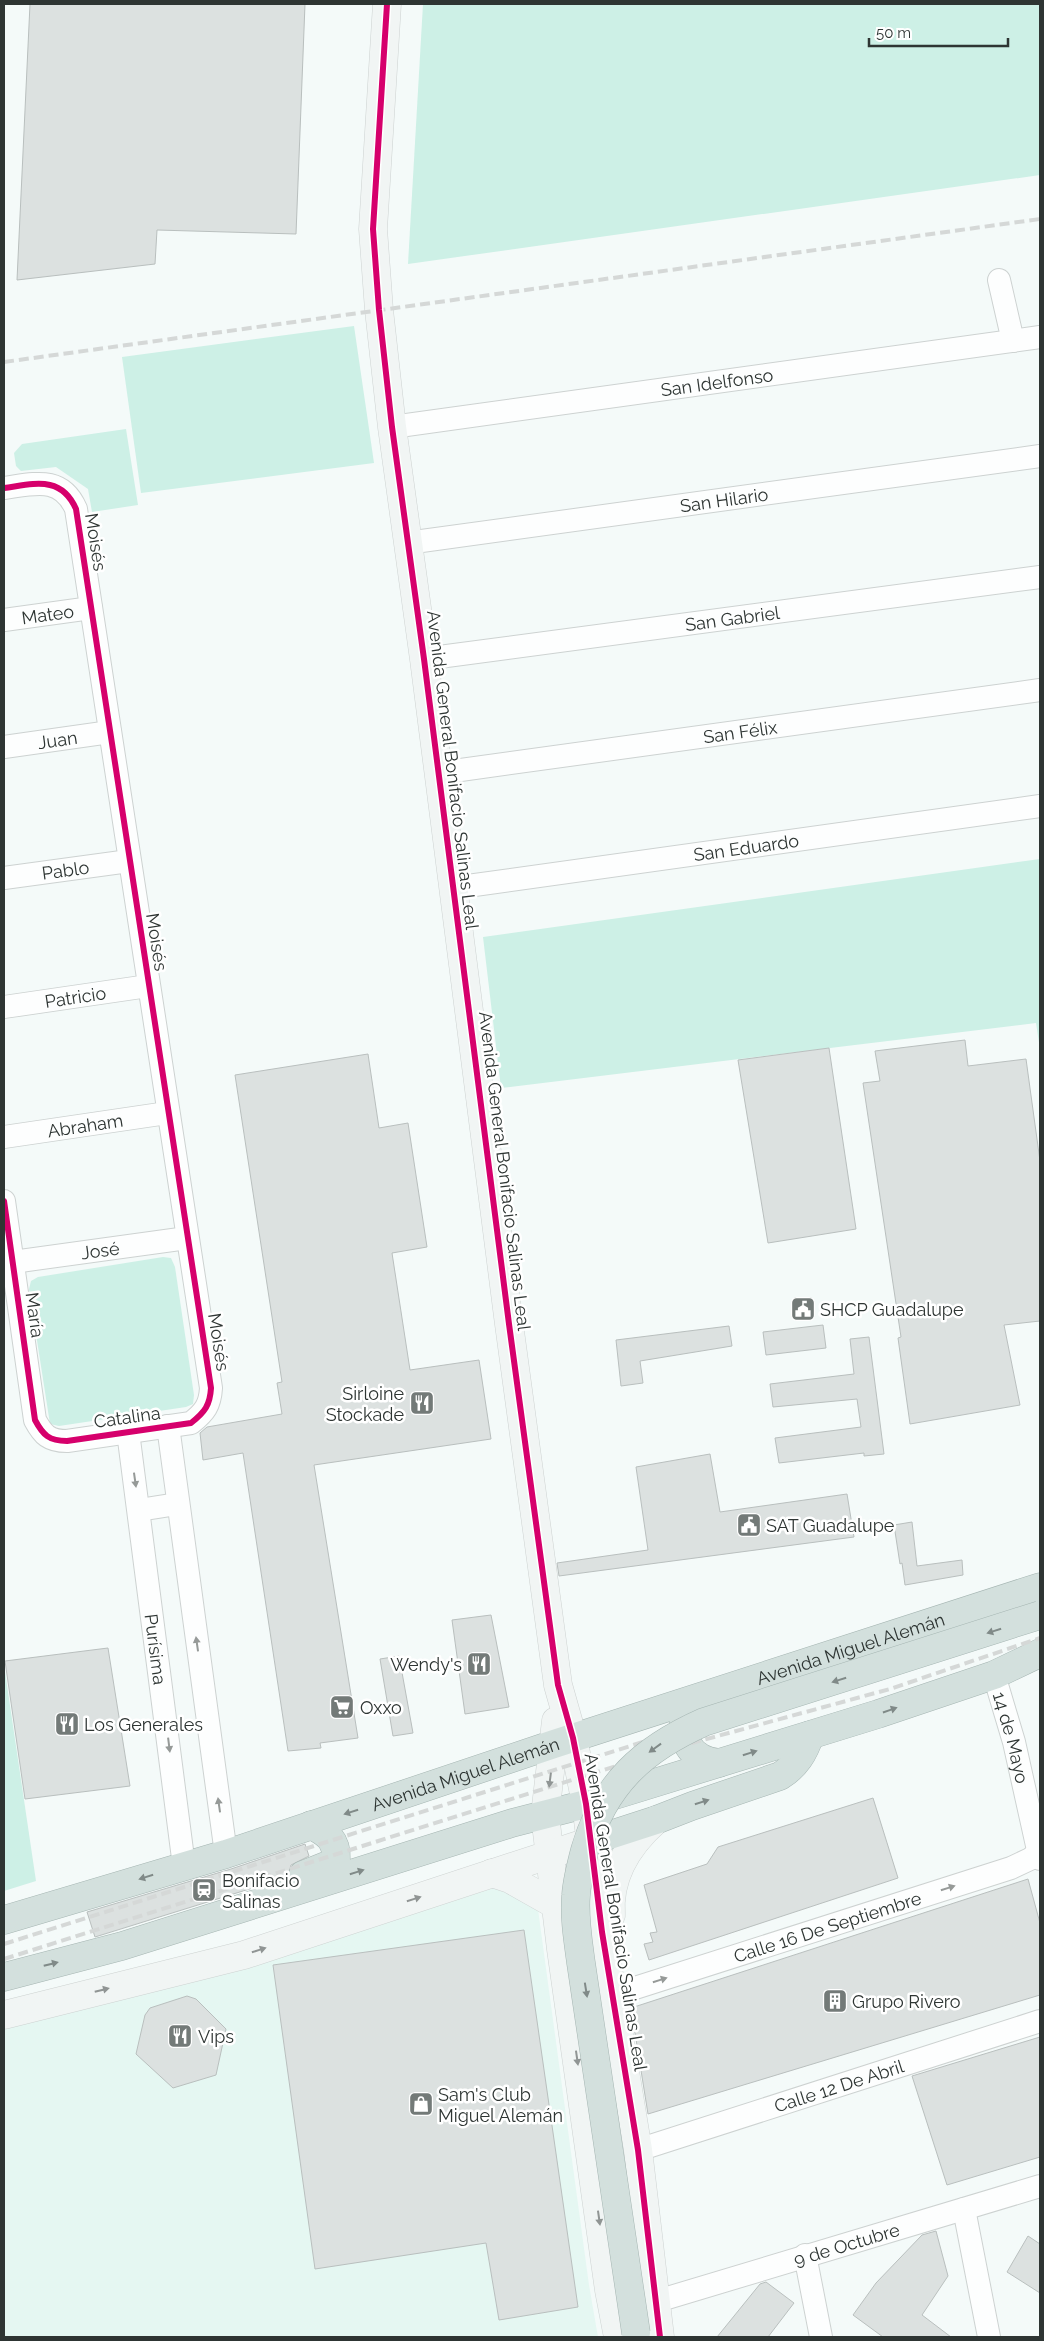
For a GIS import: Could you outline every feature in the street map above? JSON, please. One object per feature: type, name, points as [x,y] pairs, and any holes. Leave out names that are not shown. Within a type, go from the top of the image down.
[{"type":"highway","name":"Avenida Miguel Alemán","points":[[4,1920],[226,1854],[479,1771],[564,1741],[1040,1587]]},
{"type":"highway","points":[[637,2336],[581,1963],[576,1917],[576,1895],[583,1857],[595,1822],[605,1801],[629,1770],[645,1756],[676,1735],[704,1722],[1040,1615]]},
{"type":"highway","points":[[4,1977],[122,1946],[512,1823],[586,1804],[810,1735],[994,1675],[1040,1653]]},
{"type":"highway","points":[[708,1694],[700,1698],[687,1710],[684,1719],[684,1736],[693,1753],[709,1762],[718,1763]]},
{"type":"highway","points":[[592,1841],[780,1776],[802,1755],[810,1735]]},
{"type":"highway","points":[[122,1946],[333,1863],[337,1853],[332,1838],[311,1825]]},
{"type":"street","name":"Avenida General Bonifacio Salinas Leal","points":[[387,4],[373,229],[392,427],[424,659],[564,1741],[586,1804],[602,1932],[638,2150],[654,2302],[637,2336]]},
{"type":"street","points":[[999,280],[1013,341]]},
{"type":"street","name":"San Idelfonso","points":[[392,427],[1040,337]]},
{"type":"street","name":"San Hilario","points":[[407,543],[1040,456]]},
{"type":"street","name":"Moisés","points":[[4,488],[41,483],[52,485],[63,490],[76,509],[167,1113],[211,1388],[210,1403]]},
{"type":"street","name":"San Gabriel","points":[[424,659],[1040,577]]},
{"type":"street","name":"Mateo","points":[[4,620],[91,608]]},
{"type":"street","name":"San Félix","points":[[438,773],[1040,690]]},
{"type":"street","name":"Juan","points":[[4,747],[110,732]]},
{"type":"street","name":"San Eduardo","points":[[453,888],[1040,806]]},
{"type":"street","name":"Pablo","points":[[4,878],[129,861]]},
{"type":"street","name":"Patricio","points":[[4,1007],[148,986]]},
{"type":"street","name":"Abraham","points":[[4,1136],[167,1113]]},
{"type":"street","name":"María","points":[[4,1201],[35,1420],[42,1433]]},
{"type":"street","name":"José","points":[[12,1262],[187,1238]]},
{"type":"street","name":"Catalina","points":[[42,1433],[53,1441],[67,1441],[191,1423],[202,1414],[210,1403]]},
{"type":"street","points":[[168,1426],[177,1504],[226,1854]]},
{"type":"street","name":"Purísima","points":[[128,1432],[184,1866]]},
{"type":"street","points":[[139,1510],[177,1504]]},
{"type":"street","name":"14 de Mayo","points":[[994,1675],[1014,1742],[1040,1854]]},
{"type":"street","name":"Avenida General Bonifacio Salinas Leal","points":[[564,1741],[545,1815],[561,1949],[609,2290],[637,2336]]},
{"type":"street","points":[[612,1988],[615,1962],[611,1902],[615,1879],[633,1844],[656,1820]]},
{"type":"street","points":[[4,2015],[244,1955],[592,1841]]},
{"type":"street","name":"Calle 16 De Septiembre","points":[[612,1988],[1011,1868],[1040,1854]]},
{"type":"street","points":[[492,1874],[510,1879],[556,1905]]},
{"type":"street","points":[[561,1949],[569,1934],[578,1927],[591,1925],[602,1932]]},
{"type":"street","name":"Calle 12 De Abril","points":[[638,2150],[1040,2021]]},
{"type":"street","name":"9 de Octubre","points":[[654,2302],[805,2255],[1040,2186]]},
{"type":"street","points":[[964,2209],[989,2337]]},
{"type":"street","points":[[805,2255],[821,2337]]},
{"type":"shaded area","points":[[508,1884],[537,1902],[589,2285],[598,2337],[4,2337],[4,2024],[106,2002]]},
{"type":"green space","points":[[423,4],[1040,4],[1040,175],[408,264]]},
{"type":"green space","points":[[354,326],[374,463],[141,493],[122,357]]},
{"type":"green space","points":[[126,429],[138,505],[92,512],[88,489],[56,467],[21,471],[16,466],[14,453],[22,444]]},
{"type":"green space","points":[[1040,859],[1040,1049],[1036,1023],[501,1088],[483,937]]},
{"type":"green space","points":[[163,1257],[171,1258],[175,1267],[194,1395],[193,1404],[186,1407],[59,1426],[50,1424],[29,1289],[31,1281],[38,1277]]},
{"type":"green space","points":[[4,1665],[36,1881],[4,1891]]},
{"type":"building","points":[[30,4],[305,4],[296,234],[157,230],[155,264],[17,280]]},
{"type":"building","points":[[965,1040],[968,1066],[1026,1059],[1040,1161],[1040,1321],[1004,1325],[1020,1405],[910,1424],[898,1338],[901,1337],[863,1083],[880,1081],[875,1051]]},
{"type":"building","points":[[829,1048],[856,1229],[768,1243],[738,1060]]},
{"type":"building","points":[[368,1054],[379,1128],[408,1123],[427,1247],[392,1253],[410,1370],[479,1360],[491,1439],[314,1465],[358,1738],[320,1743],[321,1748],[288,1751],[243,1453],[203,1460],[200,1433],[207,1427],[282,1414],[277,1383],[282,1382],[235,1075]]},
{"type":"building","points":[[823,1325],[826,1348],[766,1355],[763,1332]]},
{"type":"building","points":[[729,1326],[732,1346],[640,1361],[643,1383],[621,1386],[616,1340]]},
{"type":"building","points":[[869,1337],[884,1454],[864,1456],[864,1453],[779,1463],[775,1438],[861,1427],[857,1399],[773,1407],[770,1384],[854,1374],[850,1339]]},
{"type":"building","name":"SAT Guadalupe","points":[[710,1454],[720,1512],[847,1494],[854,1537],[559,1576],[557,1563],[648,1550],[636,1467]]},
{"type":"building","points":[[912,1522],[917,1566],[962,1560],[963,1575],[905,1585],[894,1525]]},
{"type":"building","name":"Wendy's","points":[[491,1615],[509,1707],[465,1714],[452,1620]]},
{"type":"building","name":"Los Generales","points":[[108,1648],[130,1786],[25,1799],[5,1661]]},
{"type":"building","points":[[399,1656],[413,1733],[393,1736],[380,1659]]},
{"type":"building","points":[[873,1798],[898,1878],[649,1960],[644,1944],[653,1942],[650,1933],[657,1932],[644,1885],[707,1864],[718,1847]]},
{"type":"building","points":[[305,1844],[309,1856],[291,1865],[288,1877],[95,1937],[87,1912],[231,1869]]},
{"type":"building","name":"Grupo Rivero","points":[[1028,1879],[1040,1923],[1040,1995],[648,2114],[631,2008]]},
{"type":"building","name":"Sam's Club Miguel Alemán","points":[[524,1930],[578,2307],[499,2320],[486,2243],[315,2269],[273,1965]]},
{"type":"building","points":[[187,1996],[196,1999],[226,2029],[216,2075],[173,2088],[136,2054],[145,2015],[150,2008]]},
{"type":"building","points":[[1040,2037],[1040,2157],[947,2185],[912,2076]]},
{"type":"building","points":[[936,2231],[948,2276],[922,2315],[951,2337],[883,2337],[853,2315],[876,2283],[922,2235]]},
{"type":"building","points":[[1028,2236],[1040,2244],[1040,2293],[1007,2272]]},
{"type":"building","points":[[766,2282],[794,2303],[768,2337],[717,2337],[760,2284]]},
{"type":"railway","points":[[4,362],[1040,219]]},
{"type":"railway","points":[[4,1944],[665,1735],[886,1675],[1040,1623]]},
{"type":"railway","points":[[4,1959],[670,1749],[890,1689],[1040,1638]]},
{"type":"cycle path","points":[[387,4],[373,229],[379,310],[392,427],[558,1685],[573,1738],[586,1804],[602,1932],[638,2150],[660,2337]]},
{"type":"cycle path","points":[[4,488],[36,484],[55,486],[70,498],[76,509],[211,1388],[208,1404],[196,1419],[191,1423],[67,1441],[51,1438],[41,1430],[35,1420],[4,1201]]},
{"type":"place","name":"SHCP Guadalupe","points":[[803,1309]]},
{"type":"place","name":"Sirloine Stockade","points":[[422,1403]]},
{"type":"place","name":"SAT Guadalupe","points":[[749,1525]]},
{"type":"place","name":"Wendy's","points":[[479,1664]]},
{"type":"place","name":"Oxxo","points":[[342,1707]]},
{"type":"place","name":"Los Generales","points":[[67,1724]]},
{"type":"place","name":"Bonifacio Salinas","points":[[204,1890]]},
{"type":"place","name":"Grupo Rivero","points":[[835,2001]]},
{"type":"place","name":"Vips","points":[[180,2036]]},
{"type":"place","name":"Sam's Club Miguel Alemán","points":[[421,2104]]}]
